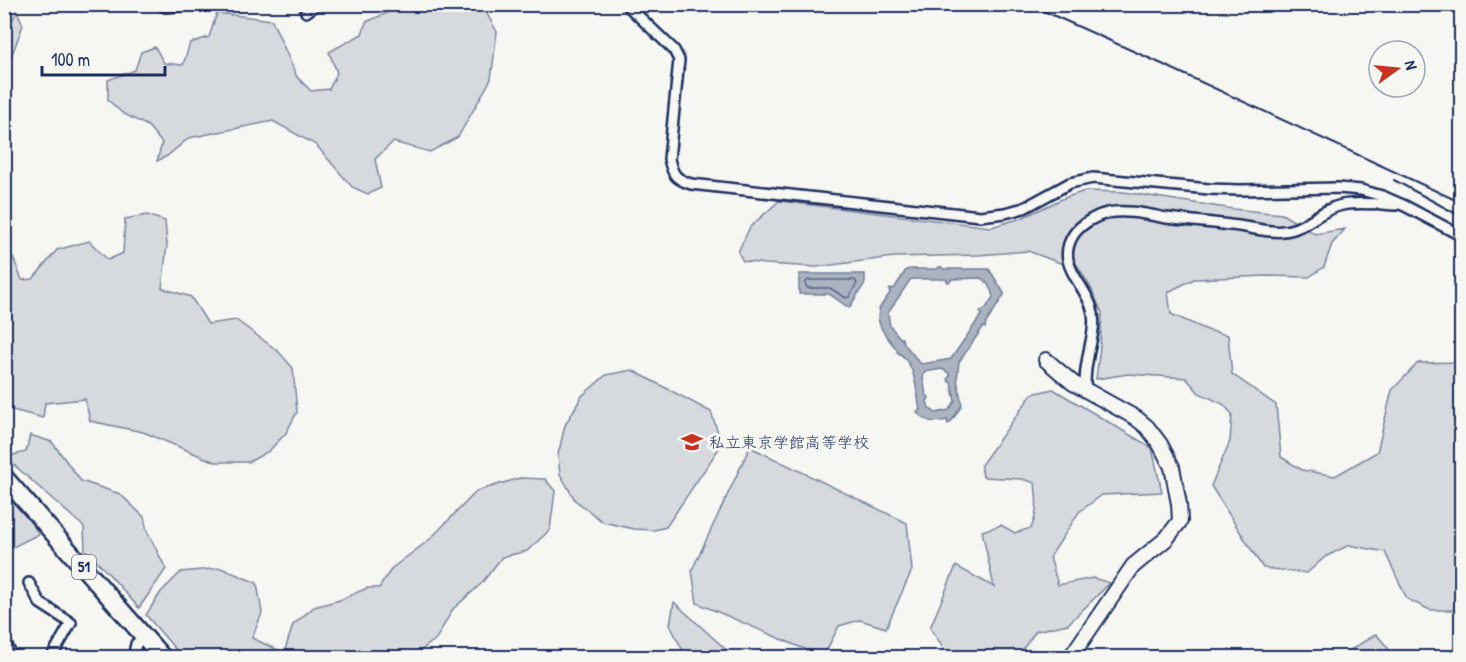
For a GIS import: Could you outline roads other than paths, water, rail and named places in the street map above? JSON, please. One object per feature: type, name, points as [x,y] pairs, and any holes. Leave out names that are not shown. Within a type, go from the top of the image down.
[{"type":"highway","name":"51","points":[[4,477],[163,657]]},
{"type":"street","points":[[161,4],[165,7],[191,5]]},
{"type":"street","points":[[306,12],[317,4]]},
{"type":"street","points":[[626,4],[674,50],[679,60],[669,159],[672,172],[680,180],[692,184],[980,216],[1024,208],[1070,183],[1093,178],[1209,189],[1338,188],[1361,190],[1382,196],[1461,236]]},
{"type":"street","points":[[1085,390],[1086,365],[1094,318],[1092,308],[1068,263],[1068,250],[1075,234],[1096,217],[1110,212],[1132,213],[1274,232],[1299,228],[1341,205],[1374,203],[1405,206]]},
{"type":"street","points":[[1046,360],[1073,383],[1136,418],[1147,428],[1160,444],[1172,467],[1179,504],[1180,520],[1166,539],[1133,566],[1070,657]]},
{"type":"street","points":[[29,583],[40,603],[71,623],[51,657]]},
{"type":"street","points":[[133,657],[136,644],[144,636]]},
{"type":"street","points":[[4,640],[13,657]]},
{"type":"water","points":[[942,267],[943,269],[989,269],[1004,293],[985,328],[983,327],[959,362],[957,379],[962,405],[948,424],[947,420],[931,421],[917,413],[920,410],[912,369],[884,332],[878,316],[880,308],[890,293],[889,290],[894,289],[906,270]],"holes":[[[980,278],[989,286],[993,297],[986,308],[980,312],[982,314],[951,359],[922,364],[890,326],[888,313],[910,280],[946,279],[948,282],[951,279]],[[942,369],[949,373],[948,378],[955,401],[949,410],[936,413],[929,408],[927,401],[929,398],[926,396],[923,377],[925,372]]]},
{"type":"water","points":[[799,274],[865,274],[865,283],[849,308],[829,294],[799,294]]},
{"type":"railway","points":[[1028,4],[1462,203]]},
{"type":"railway","points":[[1394,180],[1462,217]]},
{"type":"place","name":"私立東京学館高等学校","points":[[692,442]]}]
